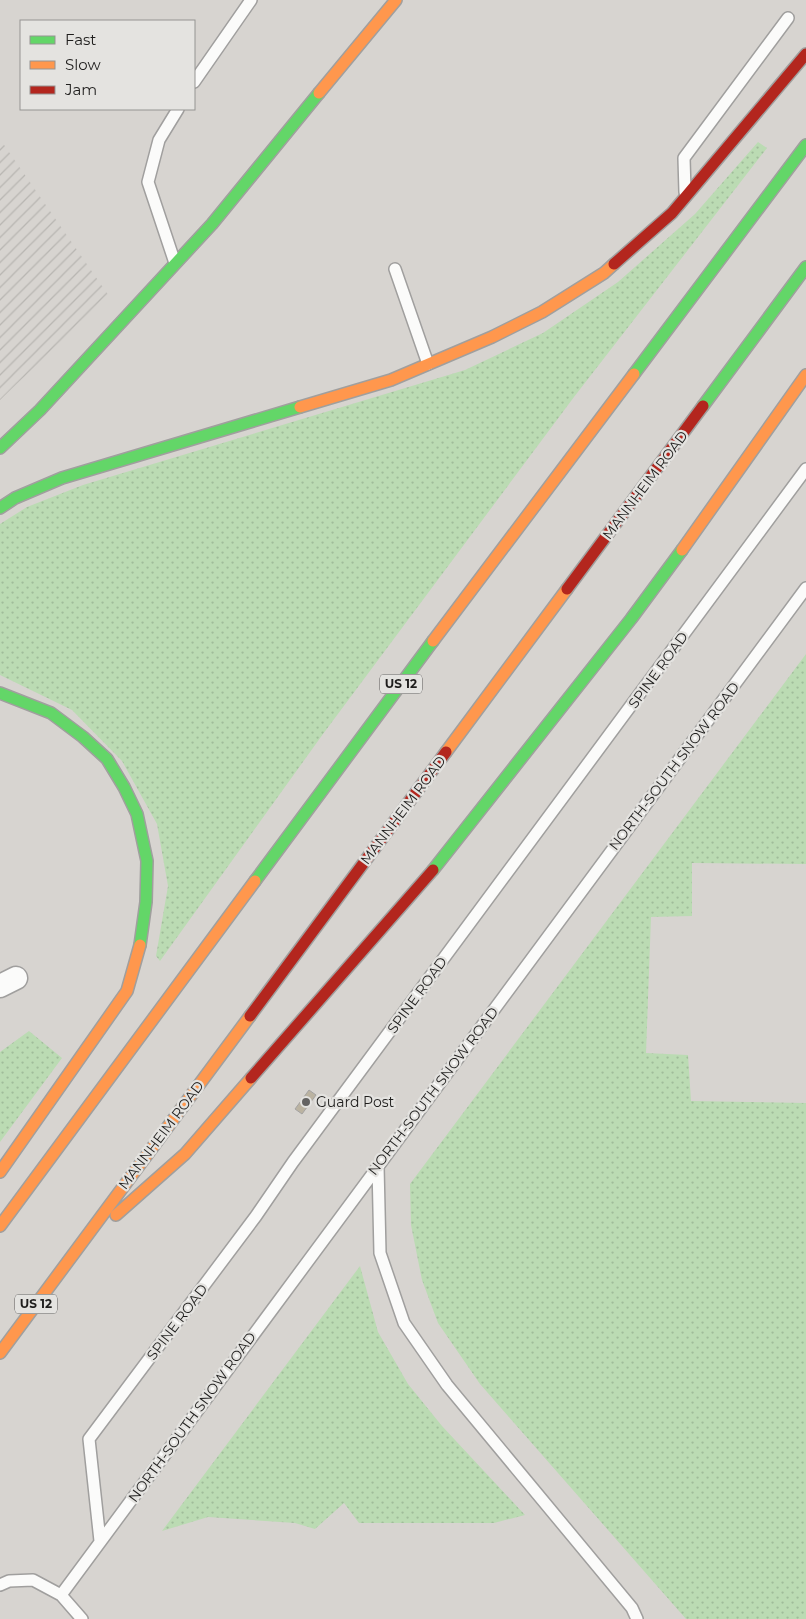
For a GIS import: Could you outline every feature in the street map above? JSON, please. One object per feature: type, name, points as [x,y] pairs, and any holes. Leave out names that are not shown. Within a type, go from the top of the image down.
[{"type":"main road","points":[[0,448],[40,410],[212,224],[396,0]]},
{"type":"main road","points":[[0,508],[15,498],[62,478],[391,380],[512,328],[542,312],[604,273],[672,213],[806,54]]},
{"type":"main road","name":"US 12","points":[[0,1226],[426,651],[806,145]]},
{"type":"main road","name":"MANNHEIM ROAD","points":[[0,1353],[806,267]]},
{"type":"main road","points":[[72,1254],[185,1154],[438,864],[631,619],[699,527],[806,375]]},
{"type":"main road","points":[[0,693],[51,714],[83,737],[107,758],[137,814],[147,861],[146,902],[139,952],[127,991],[0,1172]]},
{"type":"lane","points":[[195,81],[251,0]]},
{"type":"lane","points":[[685,198],[684,158],[788,18]]},
{"type":"lane","points":[[175,263],[148,182],[159,140],[177,110]]},
{"type":"lane","points":[[396,268],[428,364]]},
{"type":"lane","name":"SPINE ROAD","points":[[100,1541],[89,1439],[256,1216],[293,1162],[806,469]]},
{"type":"lane","name":"NORTH-SOUTH SNOW ROAD","points":[[61,1595],[806,588]]},
{"type":"lane","points":[[378,1166],[380,1253],[404,1323],[447,1385],[632,1608],[637,1619]]},
{"type":"lane","points":[[0,1585],[9,1581],[33,1580],[61,1595],[82,1619]]},
{"type":"shaded area","points":[[0,0],[806,0],[806,1619],[0,1619]]},
{"type":"shaded area","points":[[0,139],[109,296],[0,400]]},
{"type":"green space","points":[[758,142],[767,148],[574,397],[323,734],[160,961],[156,956],[168,886],[157,824],[122,761],[72,710],[0,675],[0,524],[27,507],[83,485],[465,370],[543,333],[618,282],[695,214]]},
{"type":"green space","points":[[806,654],[806,864],[692,863],[692,916],[651,917],[646,1053],[688,1055],[691,1101],[806,1103],[806,1619],[686,1619],[480,1384],[438,1323],[422,1280],[411,1225],[410,1184]]},
{"type":"green space","points":[[29,1031],[62,1058],[0,1142],[0,1052]]},
{"type":"green space","points":[[360,1266],[378,1332],[408,1384],[442,1426],[525,1515],[494,1523],[359,1523],[344,1503],[315,1529],[295,1523],[208,1517],[162,1531]]},
{"type":"building","name":"Guard Post","points":[[309,1090],[316,1095],[302,1114],[295,1109]]},
{"type":"traffic: fast","points":[[0,448],[40,410],[212,224],[319,93]]},
{"type":"traffic: fast","points":[[634,374],[806,145]]},
{"type":"traffic: fast","points":[[703,406],[806,267]]},
{"type":"traffic: fast","points":[[0,508],[15,498],[62,478],[300,407]]},
{"type":"traffic: fast","points":[[433,870],[631,619],[682,550]]},
{"type":"traffic: fast","points":[[255,881],[433,641]]},
{"type":"traffic: fast","points":[[0,693],[51,713],[83,737],[107,759],[124,787],[137,814],[147,861],[146,902],[140,945]]},
{"type":"traffic: slow","points":[[319,93],[396,0]]},
{"type":"traffic: slow","points":[[300,407],[391,380],[492,337],[542,312],[604,273],[614,264]]},
{"type":"traffic: slow","points":[[433,641],[634,374]]},
{"type":"traffic: slow","points":[[682,550],[806,375]]},
{"type":"traffic: slow","points":[[446,752],[567,589]]},
{"type":"traffic: slow","points":[[0,1226],[255,881]]},
{"type":"traffic: slow","points":[[0,1172],[127,991],[140,945]]},
{"type":"traffic: slow","points":[[0,1353],[250,1016]]},
{"type":"traffic: slow","points":[[116,1215],[185,1154],[251,1078]]},
{"type":"traffic: jam","points":[[614,264],[672,213],[806,54]]},
{"type":"traffic: jam","points":[[567,589],[703,406]]},
{"type":"traffic: jam","points":[[250,1016],[446,752]]},
{"type":"traffic: jam","points":[[251,1078],[433,870]]},
{"type":"place","name":"Guard Post","points":[[306,1102]]}]
